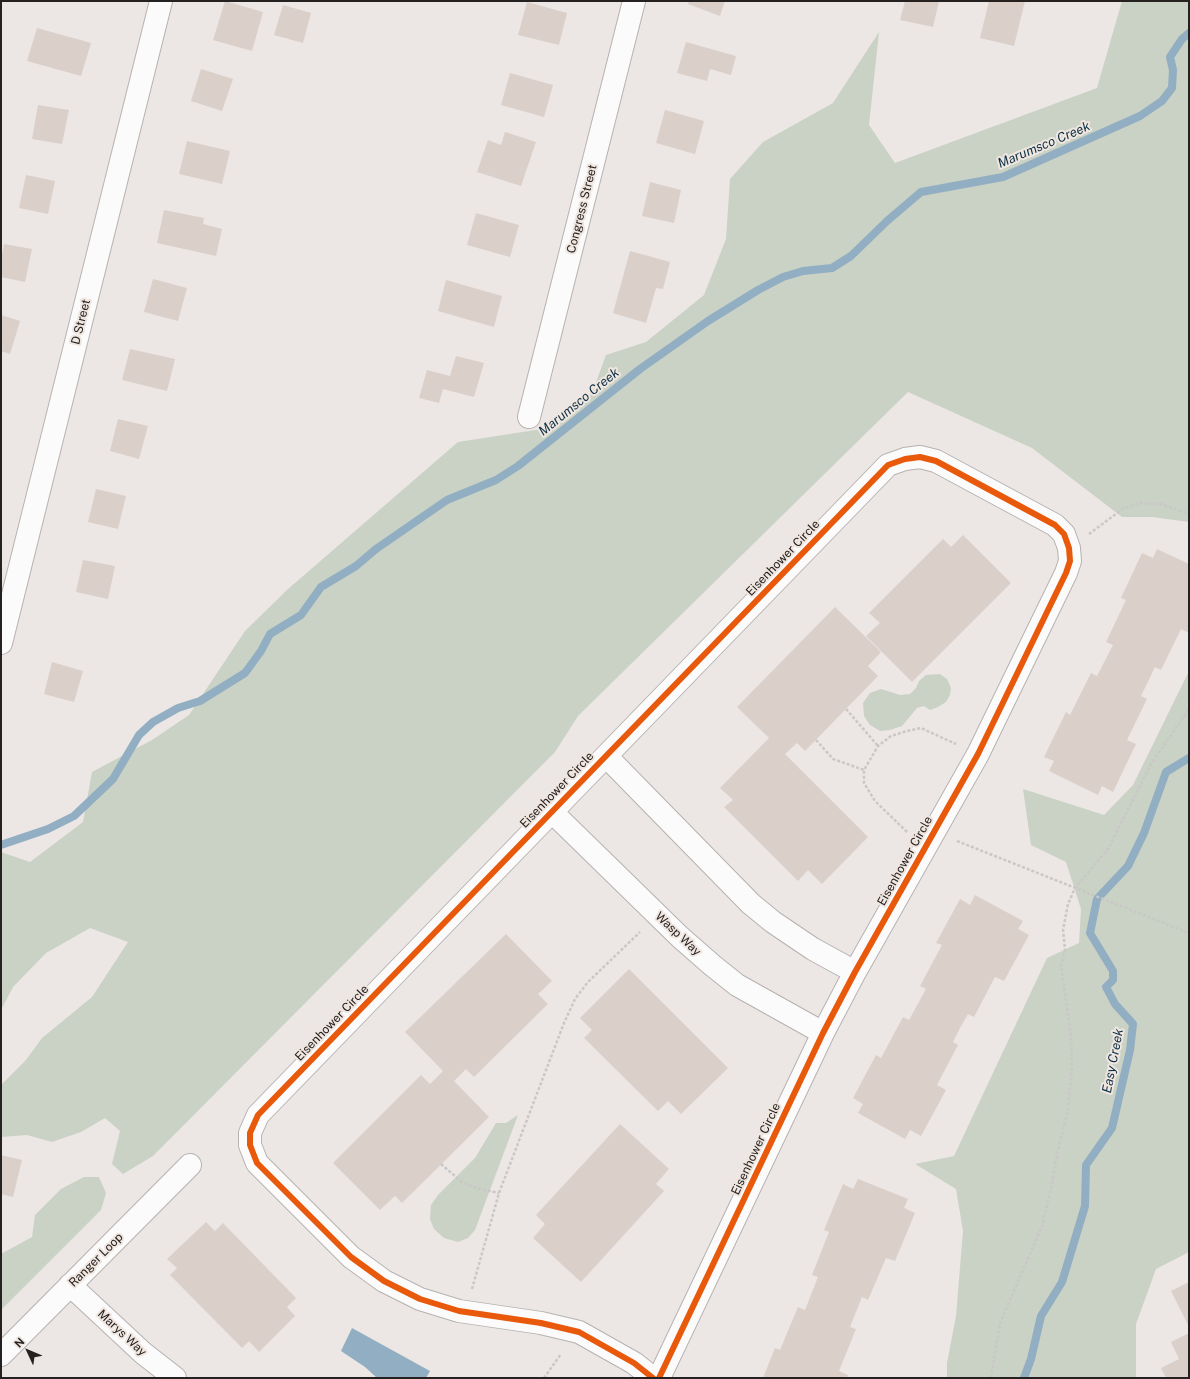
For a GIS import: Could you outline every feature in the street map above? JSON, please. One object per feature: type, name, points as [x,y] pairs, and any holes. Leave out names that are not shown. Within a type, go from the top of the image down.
[{"type":"street","name":"D Street","points":[[1,643],[161,1]]},
{"type":"street","name":"Congress Street","points":[[529,417],[634,1]]},
{"type":"street","name":"Eisenhower Circle","points":[[653,1378],[634,1363],[578,1332],[541,1323],[466,1312],[420,1299],[384,1281],[351,1257],[257,1163],[250,1145],[250,1133],[258,1115],[888,465],[905,459],[920,457],[936,461],[1055,524],[1064,534],[1069,548],[1070,561],[1066,573],[978,754],[855,972],[823,1033],[659,1378]]},
{"type":"street","points":[[606,756],[751,904],[773,922],[813,949],[855,972]]},
{"type":"street","name":"Wasp Way","points":[[552,812],[680,937],[737,985],[823,1033]]},
{"type":"street","name":"Ranger Loop","points":[[1,1355],[190,1165]]},
{"type":"street","name":"Marys Way","points":[[70,1285],[143,1353],[175,1378]]},
{"type":"path","points":[[1069,548],[1124,508],[1140,503],[1161,504],[1189,514]]},
{"type":"path","points":[[846,709],[878,746]]},
{"type":"path","points":[[991,1378],[1000,1323],[1042,1226],[1068,1109],[1072,1068],[1071,1035],[1061,966],[1065,949],[1063,930],[1068,904],[1075,888],[1108,849],[1151,764],[1189,709]]},
{"type":"path","points":[[978,754],[921,728],[891,736],[878,746],[864,770],[864,783],[875,801],[892,820],[930,840],[1087,892],[1189,933]]},
{"type":"path","points":[[816,740],[834,759],[864,770]]},
{"type":"path","points":[[466,1312],[499,1193],[564,1023],[576,999],[588,982],[658,915]]},
{"type":"path","points":[[441,1164],[463,1183],[480,1189],[499,1193]]},
{"type":"path","points":[[544,1378],[562,1354]]},
{"type":"green space","points":[[1122,1],[1189,1],[1189,522],[1152,517],[1122,517],[1032,448],[908,392],[578,716],[555,752],[153,1156],[123,1174],[112,1164],[120,1131],[105,1118],[81,1132],[52,1142],[27,1135],[1,1137],[1,1085],[26,1060],[42,1038],[92,997],[128,942],[90,928],[46,953],[13,987],[1,1010],[1,852],[30,862],[83,822],[92,772],[152,740],[189,715],[245,631],[288,589],[458,442],[542,429],[592,393],[606,355],[646,342],[704,295],[726,239],[730,179],[763,142],[833,103],[879,32],[869,125],[895,163],[1097,88]]},
{"type":"green space","points":[[1189,671],[1189,1252],[1156,1269],[1136,1324],[1136,1378],[947,1378],[947,1363],[956,1316],[963,1231],[956,1189],[915,1164],[954,1156],[1047,958],[1079,943],[1081,909],[1066,862],[1031,845],[1023,789],[1104,815],[1133,785]]},
{"type":"green space","points":[[940,674],[947,679],[951,688],[950,695],[946,702],[938,707],[930,710],[924,706],[917,708],[902,726],[890,730],[880,731],[870,725],[864,716],[863,703],[870,693],[881,689],[900,695],[910,694],[916,688],[919,681],[926,675]]},
{"type":"green space","points":[[518,1115],[475,1230],[468,1238],[458,1242],[444,1238],[434,1229],[430,1219],[431,1205],[438,1195],[475,1158],[496,1123],[506,1123]]},
{"type":"green space","points":[[84,1177],[99,1177],[106,1193],[101,1210],[1,1310],[1,1254],[32,1237],[35,1215],[61,1189]]},
{"type":"water","points":[[352,1328],[430,1371],[426,1378],[377,1378],[365,1367],[341,1351]]},
{"type":"building","points":[[225,1],[263,12],[252,51],[213,40]]},
{"type":"building","points":[[689,1],[725,1],[720,16],[688,4]]},
{"type":"building","points":[[905,1],[939,1],[933,27],[900,20]]},
{"type":"building","points":[[989,1],[1025,1],[1014,46],[980,38]]},
{"type":"building","points":[[527,2],[567,13],[559,45],[518,35]]},
{"type":"building","points":[[283,5],[311,13],[303,43],[274,35]]},
{"type":"building","points":[[37,28],[91,43],[81,76],[27,61]]},
{"type":"building","points":[[686,42],[736,56],[731,75],[710,69],[707,81],[677,73]]},
{"type":"building","points":[[201,69],[233,79],[222,111],[191,101]]},
{"type":"building","points":[[510,73],[553,85],[544,117],[501,105]]},
{"type":"building","points":[[38,105],[69,110],[62,144],[32,139]]},
{"type":"building","points":[[665,110],[704,121],[695,154],[656,143]]},
{"type":"building","points":[[505,132],[536,142],[521,186],[477,172],[488,140],[501,145]]},
{"type":"building","points":[[187,141],[230,151],[222,184],[179,174]]},
{"type":"building","points":[[26,175],[55,181],[48,214],[19,208]]},
{"type":"building","points":[[650,182],[681,190],[674,223],[642,216]]},
{"type":"building","points":[[164,210],[204,218],[203,224],[222,229],[216,256],[157,243]]},
{"type":"building","points":[[476,213],[519,225],[510,257],[467,245]]},
{"type":"building","points":[[4,244],[32,249],[25,282],[1,277],[1,260]]},
{"type":"building","points":[[630,251],[670,262],[663,289],[656,288],[646,323],[613,313]]},
{"type":"building","points":[[153,279],[187,288],[178,321],[144,312]]},
{"type":"building","points":[[446,280],[502,296],[494,327],[438,311]]},
{"type":"building","points":[[1,315],[20,321],[10,354],[1,351]]},
{"type":"building","points":[[130,349],[175,359],[167,391],[122,380]]},
{"type":"building","points":[[456,356],[484,363],[474,397],[443,389],[439,403],[419,398],[427,370],[450,376]]},
{"type":"building","points":[[118,419],[148,426],[139,459],[110,451]]},
{"type":"building","points":[[96,489],[126,496],[118,529],[88,522]]},
{"type":"building","points":[[963,535],[1011,583],[912,682],[866,636],[880,623],[869,613],[943,539],[951,547]]},
{"type":"building","points":[[1157,549],[1189,564],[1189,633],[1181,629],[1161,670],[1155,667],[1141,696],[1147,699],[1127,740],[1136,744],[1113,792],[1102,786],[1098,795],[1049,771],[1054,761],[1044,757],[1066,712],[1070,715],[1091,673],[1097,676],[1113,645],[1106,642],[1126,600],[1121,598],[1142,553],[1153,558]]},
{"type":"building","points":[[83,560],[115,566],[108,599],[76,592]]},
{"type":"building","points":[[835,607],[881,652],[868,666],[878,676],[805,751],[797,743],[785,754],[868,837],[822,884],[808,870],[798,881],[724,807],[733,800],[720,788],[769,738],[737,707]]},
{"type":"building","points":[[52,662],[83,671],[74,702],[44,694]]},
{"type":"building","points":[[975,895],[1023,921],[1018,929],[1029,935],[1004,981],[995,977],[974,1017],[968,1014],[960,1028],[953,1042],[958,1045],[937,1085],[946,1090],[921,1136],[910,1130],[905,1139],[858,1113],[863,1104],[853,1098],[876,1055],[881,1058],[903,1017],[909,1020],[926,989],[920,986],[942,945],[936,943],[960,899],[970,905]]},
{"type":"building","points":[[506,934],[552,981],[538,994],[548,1004],[474,1077],[466,1069],[454,1081],[489,1117],[402,1203],[395,1196],[380,1210],[333,1163],[421,1075],[430,1084],[443,1071],[405,1032]]},
{"type":"building","points":[[629,969],[728,1068],[681,1114],[668,1101],[658,1111],[584,1038],[592,1030],[580,1018]]},
{"type":"building","points":[[620,1124],[669,1169],[656,1184],[664,1191],[581,1282],[533,1238],[545,1224],[536,1215]]},
{"type":"building","points":[[1,1155],[22,1160],[13,1197],[1,1194]]},
{"type":"building","points":[[858,1179],[908,1199],[904,1208],[915,1213],[895,1261],[886,1258],[868,1300],[862,1297],[850,1327],[856,1329],[839,1371],[848,1375],[847,1378],[763,1378],[775,1348],[780,1350],[798,1307],[805,1310],[818,1277],[812,1275],[829,1232],[824,1230],[843,1184],[853,1189]]},
{"type":"building","points":[[206,1222],[215,1231],[223,1223],[296,1298],[287,1307],[295,1316],[259,1352],[249,1341],[242,1348],[170,1275],[177,1268],[167,1259]]},
{"type":"building","points":[[1189,1282],[1189,1327],[1171,1291]]},
{"type":"building","points":[[1189,1333],[1189,1378],[1166,1378],[1161,1368],[1179,1359],[1171,1342]]},
{"type":"waterway","name":"Marumsco Creek","points":[[1,845],[48,829],[74,816],[113,779],[139,735],[153,722],[178,708],[200,701],[245,673],[261,651],[270,634],[301,615],[321,587],[356,566],[376,549],[447,500],[496,480],[518,466],[640,369],[708,321],[758,290],[783,277],[803,271],[832,268],[851,256],[887,221],[921,192],[1003,177],[1140,116],[1162,101],[1172,88],[1173,70],[1170,57],[1182,39],[1189,33]]},
{"type":"waterway","name":"Easy Creek","points":[[1024,1378],[1031,1359],[1041,1316],[1062,1282],[1085,1206],[1086,1165],[1112,1128],[1130,1050],[1133,1024],[1115,1004],[1106,987],[1113,980],[1113,971],[1090,933],[1097,899],[1128,866],[1144,833],[1166,772],[1189,758]]},
{"type":"cycle path","points":[[653,1378],[634,1363],[579,1332],[541,1323],[459,1311],[420,1299],[384,1281],[351,1257],[257,1163],[250,1145],[250,1133],[258,1115],[888,465],[905,459],[920,457],[936,461],[1055,525],[1064,534],[1069,548],[1070,561],[1066,573],[978,754],[855,972],[823,1033],[659,1378]]}]
